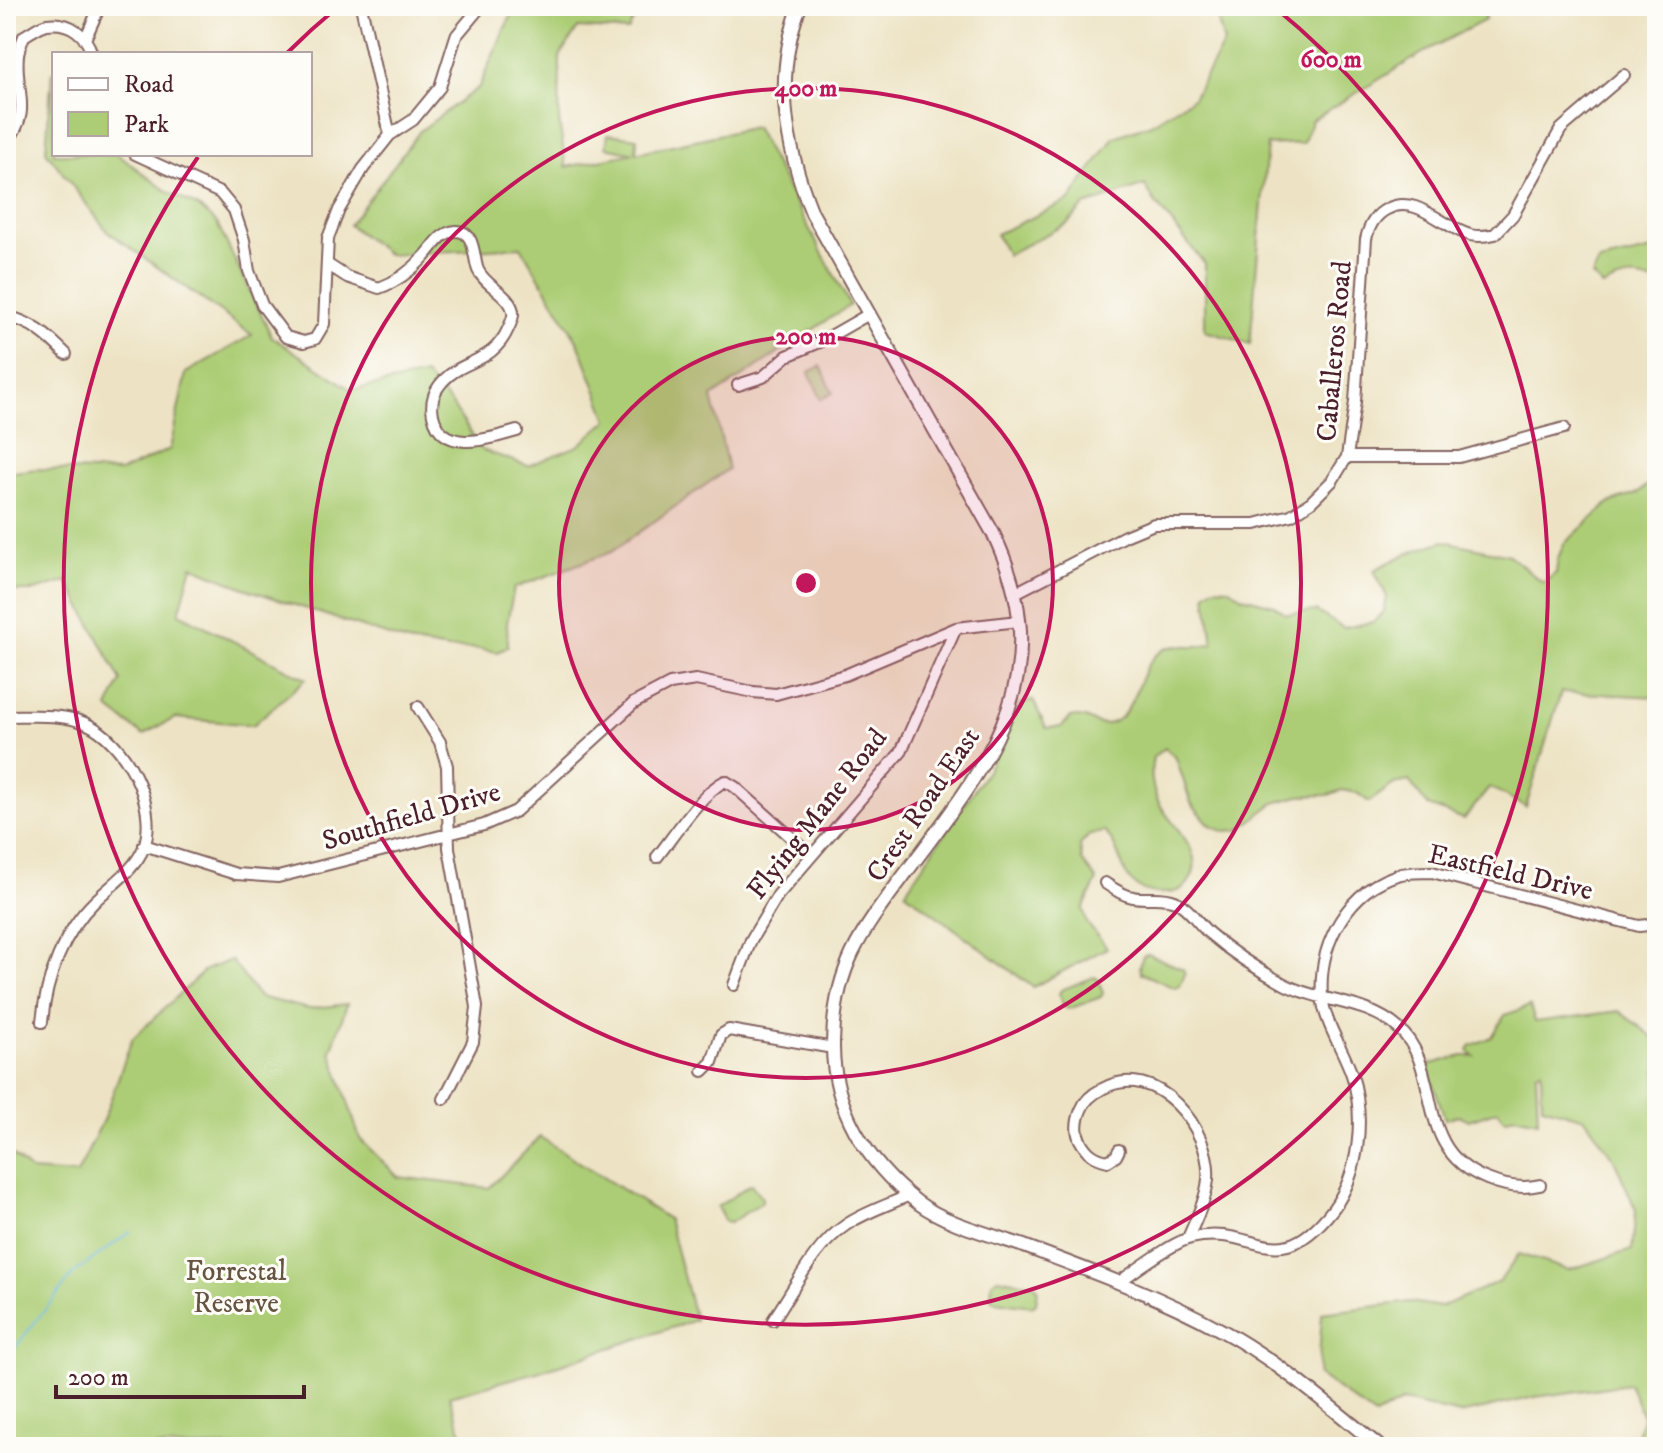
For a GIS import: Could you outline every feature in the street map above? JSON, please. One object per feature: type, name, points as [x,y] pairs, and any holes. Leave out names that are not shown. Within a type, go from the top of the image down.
[{"type":"street","points":[[86,37],[100,6]]},
{"type":"street","points":[[361,6],[390,135]]},
{"type":"street","points":[[139,156],[220,193],[234,210],[244,240],[249,271],[262,305],[286,337],[304,342],[315,339],[324,324],[328,238],[339,210],[363,169],[390,135],[413,120],[440,87],[456,36],[481,6]]},
{"type":"street","name":"Crest Road East","points":[[800,6],[791,33],[783,90],[796,174],[812,213],[1009,565],[1017,592],[1019,621],[1016,679],[1008,714],[996,742],[950,813],[862,932],[838,990],[833,1048],[844,1112],[856,1135],[882,1170],[919,1204],[953,1220],[1119,1282],[1219,1328],[1258,1352],[1380,1447]]},
{"type":"street","points":[[6,143],[15,132],[21,115],[23,102],[18,55],[24,36],[46,24],[72,27],[86,37],[91,52]]},
{"type":"street","name":"Caballeros Road","points":[[1017,592],[1154,524],[1255,524],[1291,515],[1311,502],[1332,481],[1347,457],[1355,402],[1366,239],[1372,223],[1386,209],[1405,204],[1473,236],[1495,234],[1513,215],[1561,129],[1624,75]]},
{"type":"street","points":[[327,264],[347,277],[379,288],[408,272],[426,255],[434,242],[447,234],[456,231],[467,236],[473,243],[480,274],[513,309],[513,315],[495,351],[456,371],[437,388],[432,403],[434,417],[439,429],[449,438],[465,441],[483,441],[517,431]]},
{"type":"street","points":[[738,385],[763,377],[787,356],[822,341],[869,314]]},
{"type":"street","points":[[6,316],[21,319],[44,331],[66,354]]},
{"type":"street","points":[[1347,457],[1459,457],[1564,428]]},
{"type":"street","name":"Southfield Drive","points":[[144,845],[236,874],[278,877],[448,835],[484,825],[516,811],[634,703],[656,689],[696,680],[776,694],[845,675],[956,628],[1019,621]]},
{"type":"street","name":"Flying Mane Road","points":[[734,985],[751,940],[764,917],[810,854],[901,752],[956,628]]},
{"type":"street","points":[[418,707],[444,754],[447,766],[448,835],[477,1007],[473,1042],[444,1099]]},
{"type":"street","points":[[6,716],[70,718],[88,724],[112,743],[134,775],[146,800],[148,830],[144,845],[129,869],[97,898],[73,926],[59,954],[42,1022]]},
{"type":"street","points":[[657,857],[697,808],[725,781],[810,854]]},
{"type":"street","name":"Eastfield Drive","points":[[1188,1238],[1209,1236],[1285,1247],[1309,1235],[1334,1207],[1346,1185],[1359,1134],[1358,1105],[1352,1075],[1327,1021],[1322,976],[1338,922],[1360,896],[1383,881],[1404,873],[1432,872],[1639,926],[1657,924]]},
{"type":"street","points":[[1105,883],[1133,897],[1176,901],[1211,936],[1286,985],[1375,1014],[1398,1027],[1416,1052],[1433,1120],[1457,1159],[1481,1177],[1494,1182],[1527,1188],[1540,1185]]},
{"type":"street","points":[[703,1071],[712,1062],[721,1035],[729,1030],[833,1048]]},
{"type":"street","points":[[1119,1150],[1108,1161],[1086,1150],[1078,1135],[1077,1119],[1084,1103],[1108,1085],[1124,1082],[1145,1084],[1168,1096],[1193,1121],[1206,1152],[1208,1178],[1204,1201],[1188,1238],[1119,1282]]},
{"type":"street","points":[[773,1320],[808,1266],[832,1237],[848,1223],[909,1195]]},
{"type":"green space","points":[[515,6],[641,6],[628,31],[578,28],[560,56],[559,121],[566,167],[634,153],[606,147],[608,134],[637,138],[636,153],[755,127],[850,305],[712,397],[728,469],[611,552],[514,588],[507,623],[508,647],[498,652],[472,648],[448,649],[407,642],[247,589],[192,566],[179,613],[306,679],[253,725],[175,718],[143,735],[108,708],[121,681],[68,581],[35,591],[6,591],[6,473],[37,469],[121,472],[170,449],[186,373],[252,335],[107,231],[46,151],[52,71],[52,156],[120,156],[168,192],[199,207],[217,223],[272,337],[352,390],[425,375],[451,403],[482,450],[528,466],[578,446],[608,420],[578,342],[521,247],[389,255],[349,225],[420,131],[479,87]]},
{"type":"green space","points":[[1214,6],[1486,6],[1485,20],[1431,48],[1312,120],[1303,143],[1267,145],[1250,344],[1205,331],[1205,264],[1154,201],[1145,185],[1084,206],[1068,223],[1007,255],[996,234],[1070,200],[1114,137],[1151,124],[1193,98],[1224,43]]},
{"type":"green space","points":[[1657,249],[1657,284],[1630,278],[1603,287],[1592,276],[1599,262]]},
{"type":"green space","points":[[821,366],[833,393],[821,399],[809,372]]},
{"type":"green space","points":[[1657,477],[1657,697],[1561,692],[1526,807],[1490,787],[1464,819],[1428,806],[1409,781],[1394,784],[1369,802],[1357,793],[1342,790],[1328,795],[1299,796],[1274,803],[1239,830],[1223,831],[1210,825],[1191,803],[1176,758],[1165,748],[1153,757],[1152,784],[1162,809],[1184,838],[1194,858],[1190,880],[1172,892],[1157,893],[1141,889],[1126,874],[1105,832],[1090,834],[1080,845],[1082,861],[1097,880],[1083,909],[1087,923],[1107,948],[1033,987],[905,892],[987,771],[1019,705],[1033,700],[1046,728],[1061,727],[1071,717],[1100,724],[1112,723],[1128,707],[1145,670],[1160,652],[1166,648],[1213,643],[1206,594],[1215,587],[1230,588],[1243,597],[1273,605],[1286,614],[1316,611],[1343,628],[1373,622],[1384,612],[1387,597],[1374,570],[1408,553],[1444,541],[1509,555],[1543,583],[1556,573],[1564,544],[1609,503],[1638,493]]},
{"type":"green space","points":[[1148,954],[1183,969],[1185,974],[1180,986],[1175,988],[1141,973],[1139,967],[1143,956]]},
{"type":"green space","name":"Forrestal Reserve","points":[[231,960],[259,997],[309,1009],[347,1004],[331,1051],[360,1139],[398,1177],[489,1188],[540,1137],[668,1219],[695,1320],[537,1372],[449,1396],[467,1447],[6,1447],[6,1149],[31,1171],[77,1174],[104,1118],[132,1039],[205,970]]},
{"type":"green space","points":[[1094,977],[1098,979],[1103,993],[1101,997],[1069,1009],[1064,1007],[1059,994],[1061,990]]},
{"type":"green space","points":[[1530,1006],[1535,1022],[1619,1011],[1657,1040],[1657,1447],[1633,1447],[1643,1416],[1629,1384],[1535,1397],[1460,1414],[1403,1401],[1375,1416],[1318,1375],[1322,1313],[1410,1302],[1441,1307],[1500,1281],[1519,1254],[1568,1270],[1632,1250],[1636,1210],[1614,1159],[1585,1118],[1542,1106],[1541,1070],[1536,1073],[1538,1121],[1514,1116],[1505,1120],[1498,1110],[1469,1120],[1459,1115],[1445,1119],[1427,1065],[1474,1056],[1468,1051],[1470,1046],[1492,1037],[1505,1015]]},
{"type":"green space","points":[[751,1184],[762,1202],[730,1223],[725,1222],[717,1207]]},
{"type":"green space","points":[[998,1278],[1033,1284],[1038,1288],[1036,1303],[1032,1306],[994,1301],[991,1298],[992,1282]]},
{"type":"waterway","points":[[6,1359],[74,1273],[130,1232]]}]
